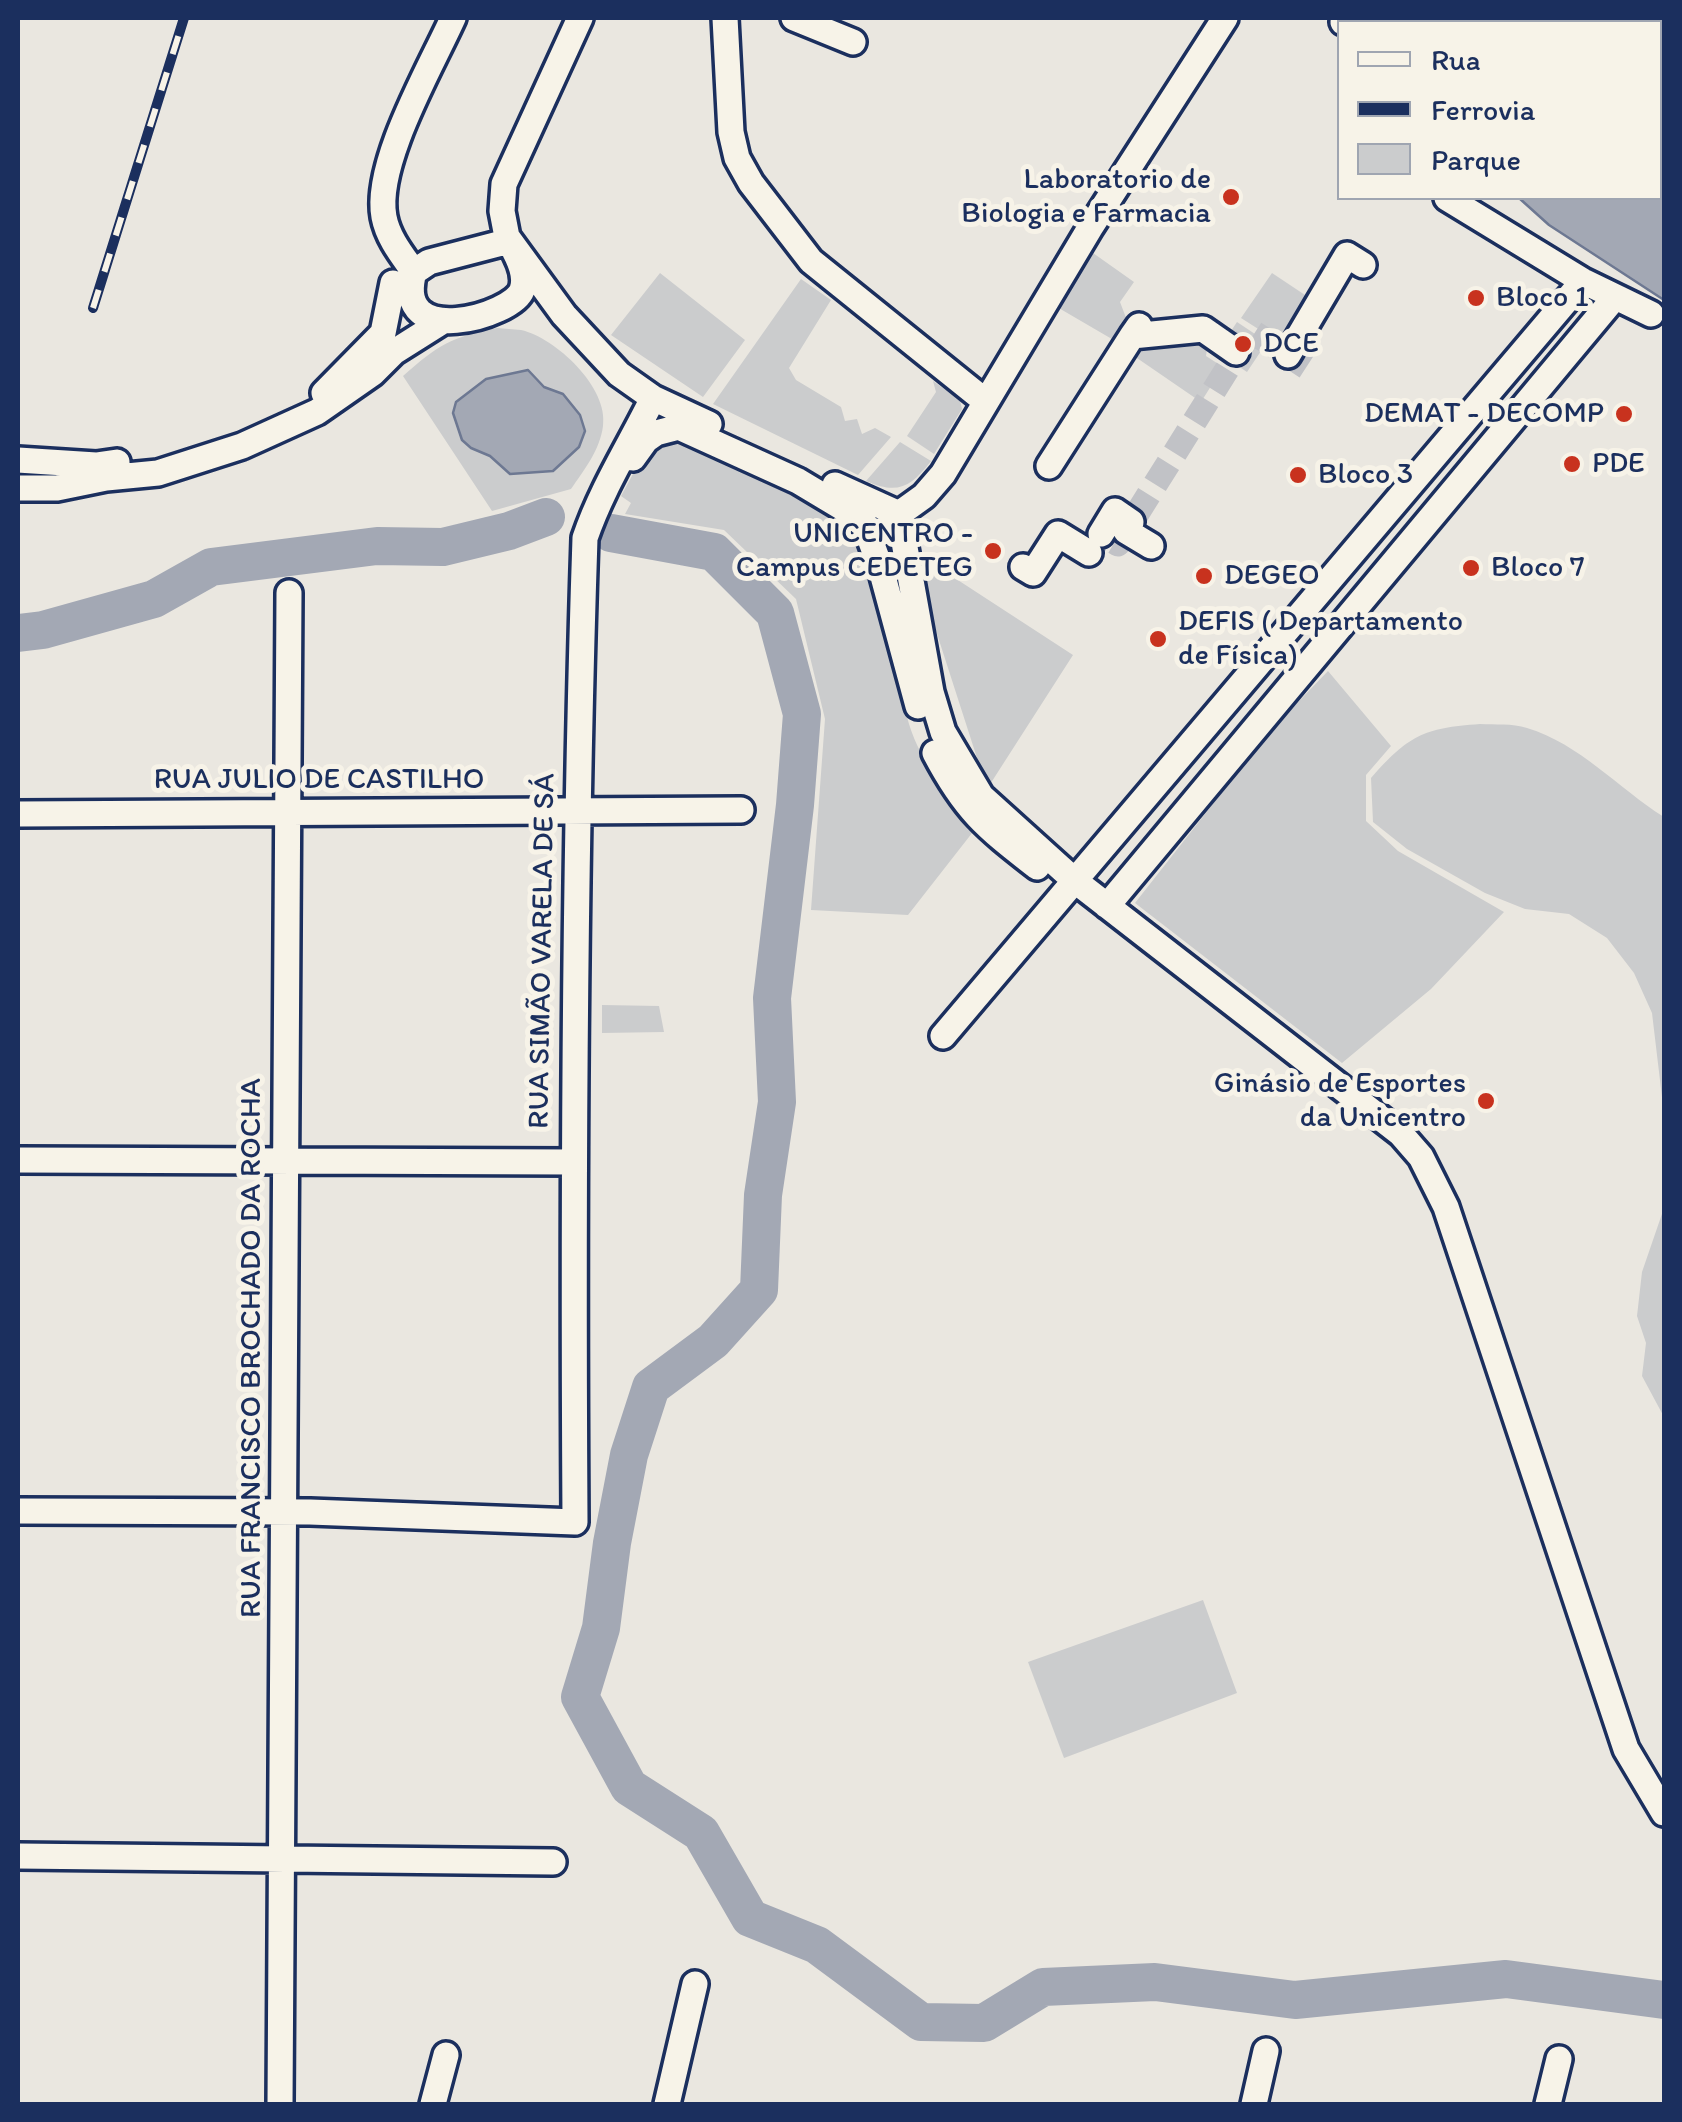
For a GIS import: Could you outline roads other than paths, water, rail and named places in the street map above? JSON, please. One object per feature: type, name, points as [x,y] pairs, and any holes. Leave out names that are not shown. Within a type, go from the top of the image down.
[{"type":"street","points":[[440,323],[426,318],[417,308],[405,283],[385,219],[383,196],[394,149],[453,18]]},
{"type":"street","points":[[18,488],[57,488],[106,478],[158,474],[242,446],[317,412],[373,373],[394,352],[440,323],[512,302],[522,291],[520,267],[502,211],[504,184],[580,18]]},
{"type":"street","points":[[725,18],[731,132],[737,158],[751,183],[811,261],[985,401]]},
{"type":"street","points":[[794,18],[853,42]]},
{"type":"street","points":[[899,514],[924,496],[943,474],[1090,228],[1226,18]]},
{"type":"street","points":[[1450,200],[1583,280],[1651,314]]},
{"type":"street","points":[[18,460],[96,465],[174,454],[265,426],[325,392],[383,333],[405,283],[429,262],[502,243],[512,245],[564,315],[619,374],[652,398],[899,514]]},
{"type":"street","points":[[1288,355],[1347,256],[1363,265]]},
{"type":"street","points":[[943,1036],[1583,280]]},
{"type":"street","points":[[394,352],[405,283]]},
{"type":"street","points":[[522,291],[564,315]]},
{"type":"street","points":[[1107,906],[1615,297]]},
{"type":"street","points":[[1049,466],[1136,331],[1202,329],[1236,352]]},
{"type":"street","name":"RUA SIMÃO VARELA DE SÁ","points":[[284,1512],[575,1522],[576,811],[585,538],[599,497],[652,398]]},
{"type":"street","points":[[602,515],[610,495],[646,440],[680,427],[798,482],[863,520],[882,569],[924,727],[954,790],[982,824],[1107,906],[1401,1134],[1426,1167],[1446,1207],[1626,1749],[1664,1813]]},
{"type":"street","points":[[18,468],[106,478]]},
{"type":"street","points":[[899,514],[943,732],[981,796],[1070,885]]},
{"type":"street","points":[[1022,567],[1033,574],[1058,534],[1112,535],[1151,546]]},
{"type":"street","name":"RUA FRANCISCO BROCHADO DA ROCHA","points":[[280,2104],[289,593]]},
{"type":"street","name":"RUA JULIO DE CASTILHO","points":[[18,814],[741,810]]},
{"type":"street","points":[[18,1160],[573,1162]]},
{"type":"street","points":[[18,1510],[284,1512]]},
{"type":"street","points":[[18,1856],[554,1862]]},
{"type":"street","points":[[667,2104],[695,1984]]},
{"type":"street","points":[[1254,2104],[1266,2051]]},
{"type":"street","points":[[433,2104],[446,2056]]},
{"type":"street","points":[[1548,2104],[1558,2059]]},
{"type":"waterway","points":[[18,633],[43,630],[154,599],[211,567],[377,546],[443,547],[509,531],[546,517]]},
{"type":"waterway","points":[[611,533],[714,552],[775,613],[802,714],[772,998],[777,1102],[763,1195],[759,1290],[713,1341],[651,1387],[629,1455],[601,1628],[580,1697],[629,1787],[701,1833],[750,1918],[817,1945],[921,2022],[984,2023],[1043,1987],[1155,1982],[1295,2000],[1506,1979],[1664,2000]]},
{"type":"tunnel","points":[[1090,552],[1101,534],[1118,544],[1251,331],[1308,368]]},
{"type":"railway","points":[[93,308],[184,18]]},
{"type":"place","name":"Laboratorio de Biologia e Farmacia","points":[[1231,197]]},
{"type":"place","name":"Bloco 1","points":[[1476,298]]},
{"type":"place","name":"DCE","points":[[1243,344]]},
{"type":"place","name":"DEMAT - DECOMP","points":[[1624,414]]},
{"type":"place","name":"PDE","points":[[1572,464]]},
{"type":"place","name":"Bloco 3","points":[[1298,475]]},
{"type":"place","name":"UNICENTRO - Campus CEDETEG","points":[[993,551]]},
{"type":"place","name":"Bloco 7","points":[[1471,568]]},
{"type":"place","name":"DEGEO","points":[[1204,576]]},
{"type":"place","name":"DEFIS ( Departamento de Física)","points":[[1158,639]]},
{"type":"place","name":"Ginásio de Esportes da Unicentro","points":[[1486,1101]]}]
